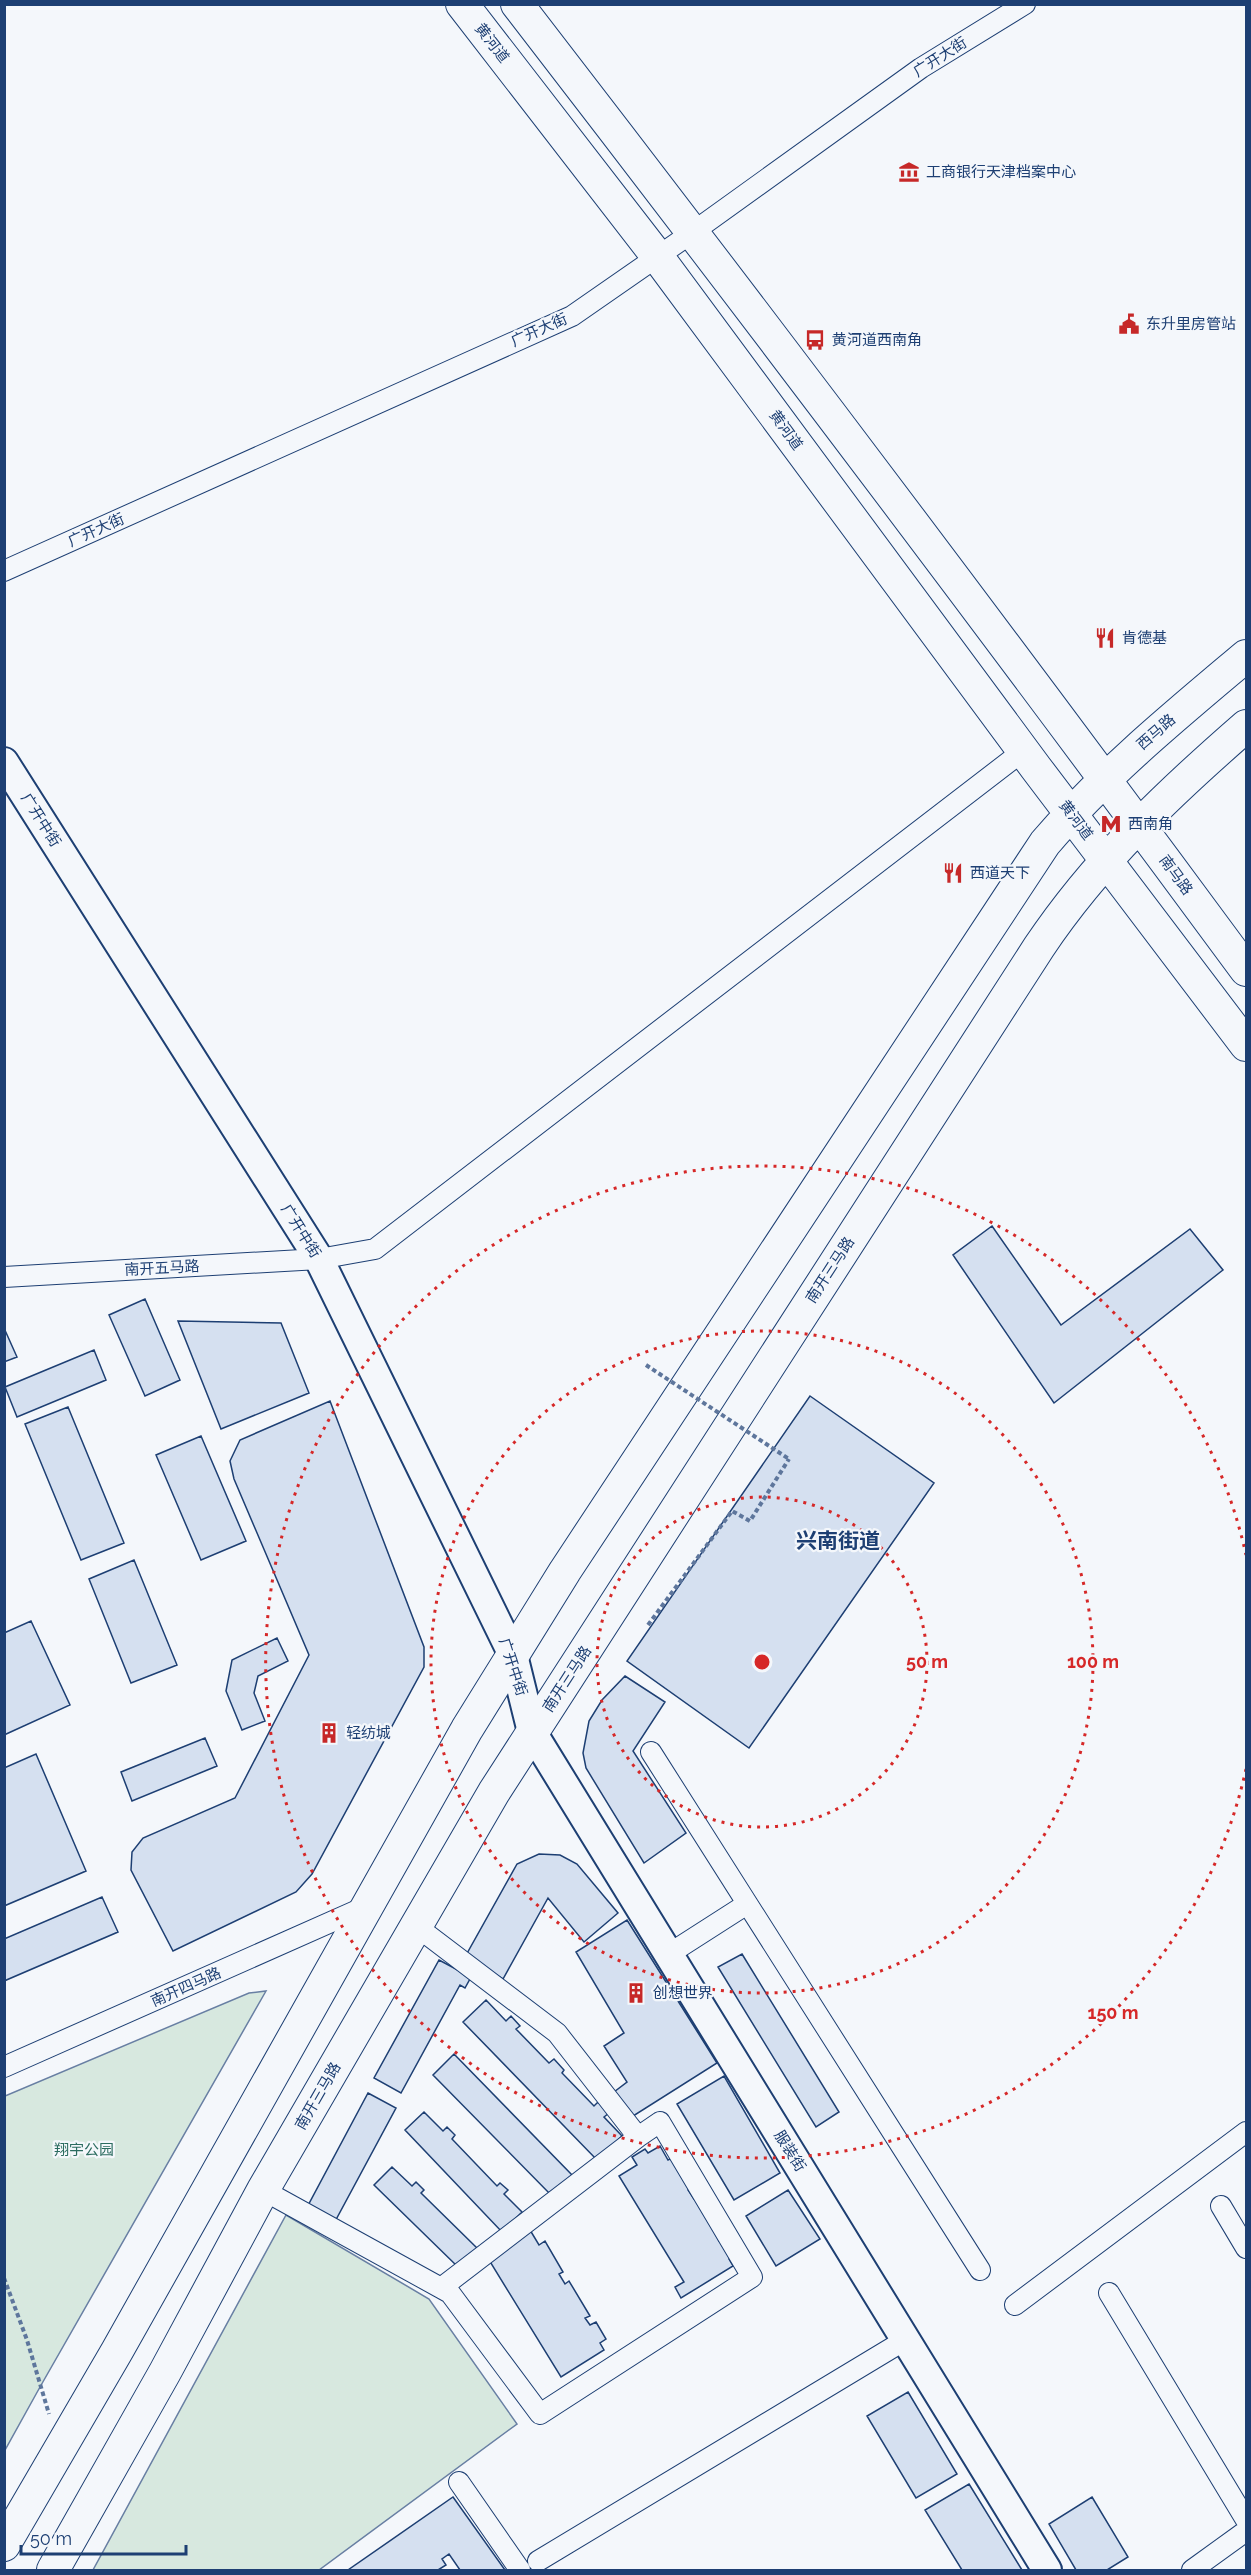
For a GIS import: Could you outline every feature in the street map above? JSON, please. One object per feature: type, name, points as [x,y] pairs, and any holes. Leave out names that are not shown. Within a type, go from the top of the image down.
[{"type":"main road","name":"黄河道","points":[[462,4],[657,256],[1023,751],[1106,859]]},
{"type":"main road","points":[[518,4],[693,232],[1105,779]]},
{"type":"main road","name":"西马路","points":[[1071,813],[1150,736],[1246,656]]},
{"type":"main road","points":[[1139,824],[1246,726]]},
{"type":"main road","name":"南马路","points":[[1105,779],[1246,970]]},
{"type":"main road","points":[[4,2545],[467,1729],[565,1571],[1012,891],[1045,843],[1071,813]]},
{"type":"main road","name":"南开三马路","points":[[53,2571],[263,2190],[494,1792],[1039,947],[1086,882],[1139,824]]},
{"type":"main road","points":[[1106,859],[1246,1046]]},
{"type":"street","name":"广开大街","points":[[4,571],[572,316],[921,68],[1025,4]]},
{"type":"street","name":"南开五马路","points":[[4,1277],[319,1259],[375,1249],[1023,751]]},
{"type":"street","name":"广开中街","points":[[4,762],[319,1259],[513,1655],[532,1732]]},
{"type":"street","name":"服装街","points":[[532,1732],[1047,2571]]},
{"type":"street","points":[[651,1752],[980,2270]]},
{"type":"street","points":[[669,1954],[747,1904]]},
{"type":"street","name":"南开四马路","points":[[4,2067],[367,1906]]},
{"type":"street","points":[[417,1926],[557,2033],[638,2137]]},
{"type":"street","points":[[263,2190],[450,2294],[540,2414],[752,2277],[660,2122],[441,2288]]},
{"type":"street","points":[[1015,2305],[1246,2132]]},
{"type":"street","points":[[1221,2206],[1246,2248]]},
{"type":"street","points":[[1109,2293],[1246,2520]]},
{"type":"street","points":[[538,2560],[905,2340]]},
{"type":"street","points":[[459,2482],[520,2571]]},
{"type":"street","points":[[1192,2571],[1246,2531]]},
{"type":"path","points":[[646,1365],[789,1459],[750,1521],[732,1511],[648,1625]]},
{"type":"path","points":[[4,2278],[27,2340],[61,2448]]},
{"type":"green space","name":"翔宇公园","points":[[266,1991],[5,2450],[5,2096],[249,1993]]},
{"type":"green space","points":[[286,2215],[429,2299],[517,2424],[319,2570],[93,2570]]},
{"type":"building","points":[[992,1226],[1061,1325],[1190,1229],[1223,1270],[1054,1403],[953,1255]]},
{"type":"building","points":[[145,1299],[180,1380],[145,1396],[109,1315]]},
{"type":"building","points":[[178,1321],[281,1323],[309,1393],[221,1429]]},
{"type":"building","points":[[4,1328],[17,1357],[4,1362]]},
{"type":"building","points":[[94,1350],[106,1380],[17,1417],[5,1387]]},
{"type":"building","points":[[810,1396],[934,1483],[749,1748],[627,1661]]},
{"type":"building","name":"轻纺城","points":[[330,1401],[424,1647],[424,1667],[312,1874],[296,1892],[173,1951],[131,1870],[132,1852],[143,1838],[235,1798],[309,1655],[234,1479],[230,1461],[240,1440]]},
{"type":"building","points":[[68,1407],[124,1543],[81,1560],[25,1424]]},
{"type":"building","points":[[201,1436],[246,1541],[201,1560],[156,1455]]},
{"type":"building","points":[[134,1560],[177,1665],[131,1683],[89,1579]]},
{"type":"building","points":[[31,1621],[70,1705],[4,1735],[4,1633]]},
{"type":"building","points":[[277,1638],[288,1661],[258,1676],[254,1693],[265,1721],[242,1730],[226,1691],[232,1660]]},
{"type":"building","points":[[625,1676],[665,1702],[633,1751],[686,1833],[644,1863],[586,1768],[583,1753],[589,1721],[602,1700]]},
{"type":"building","points":[[205,1738],[217,1766],[132,1801],[121,1772]]},
{"type":"building","points":[[36,1754],[86,1871],[4,1906],[4,1768]]},
{"type":"building","points":[[539,1854],[560,1855],[577,1864],[618,1913],[584,1942],[548,1898],[503,1979],[465,1957],[517,1864]]},
{"type":"building","points":[[102,1897],[118,1932],[4,1981],[4,1939]]},
{"type":"building","name":"创想世界","points":[[627,1920],[717,2063],[630,2118],[610,2095],[627,2082],[604,2046],[624,2033],[576,1952]]},
{"type":"building","points":[[742,1954],[839,2112],[816,2127],[718,1967]]},
{"type":"building","points":[[439,1960],[471,1977],[465,1988],[460,1985],[401,2093],[374,2078]]},
{"type":"building","points":[[486,2000],[506,2021],[511,2016],[520,2026],[516,2029],[549,2063],[554,2059],[564,2070],[562,2073],[594,2106],[598,2102],[609,2113],[604,2117],[622,2136],[597,2160],[463,2022]]},
{"type":"building","points":[[454,2054],[573,2176],[552,2196],[433,2075]]},
{"type":"building","points":[[724,2076],[780,2173],[734,2200],[677,2104]]},
{"type":"building","points":[[368,2093],[396,2108],[332,2227],[304,2213]]},
{"type":"building","points":[[424,2112],[443,2131],[447,2127],[455,2135],[452,2139],[497,2186],[500,2183],[508,2190],[504,2194],[522,2212],[502,2232],[405,2130]]},
{"type":"building","points":[[660,2146],[668,2160],[674,2157],[692,2187],[688,2190],[694,2199],[699,2197],[720,2232],[715,2233],[719,2241],[725,2238],[735,2255],[729,2259],[733,2266],[681,2298],[675,2287],[684,2282],[619,2176],[637,2165],[632,2157],[645,2149],[648,2153]]},
{"type":"building","points":[[392,2167],[412,2186],[416,2182],[424,2190],[421,2193],[477,2248],[459,2268],[374,2185]]},
{"type":"building","points":[[788,2190],[820,2239],[776,2266],[746,2216]]},
{"type":"building","points":[[530,2230],[539,2245],[545,2241],[563,2272],[559,2274],[565,2284],[569,2281],[590,2316],[585,2318],[590,2325],[596,2322],[606,2339],[600,2343],[604,2350],[561,2377],[489,2260]]},
{"type":"building","points":[[908,2392],[957,2474],[916,2498],[867,2416]]},
{"type":"building","points":[[969,2484],[1022,2570],[962,2570],[925,2510]]},
{"type":"building","points":[[453,2497],[505,2570],[460,2570],[449,2554],[442,2559],[446,2565],[438,2570],[348,2570]]},
{"type":"building","points":[[1092,2497],[1128,2557],[1107,2570],[1076,2570],[1049,2524]]},
{"type":"place","name":"工商银行天津档案中心","points":[[909,172]]},
{"type":"place","name":"东升里房管站","points":[[1129,324]]},
{"type":"place","name":"黄河道西南角","points":[[815,340]]},
{"type":"place","name":"肯德基","points":[[1105,638]]},
{"type":"place","name":"西南角","points":[[1111,824]]},
{"type":"place","name":"西道天下","points":[[953,873]]},
{"type":"place","name":"轻纺城","points":[[329,1733]]},
{"type":"place","name":"创想世界","points":[[636,1993]]},
{"type":"district","name":"兴南街道","points":[[838,1541]]}]
